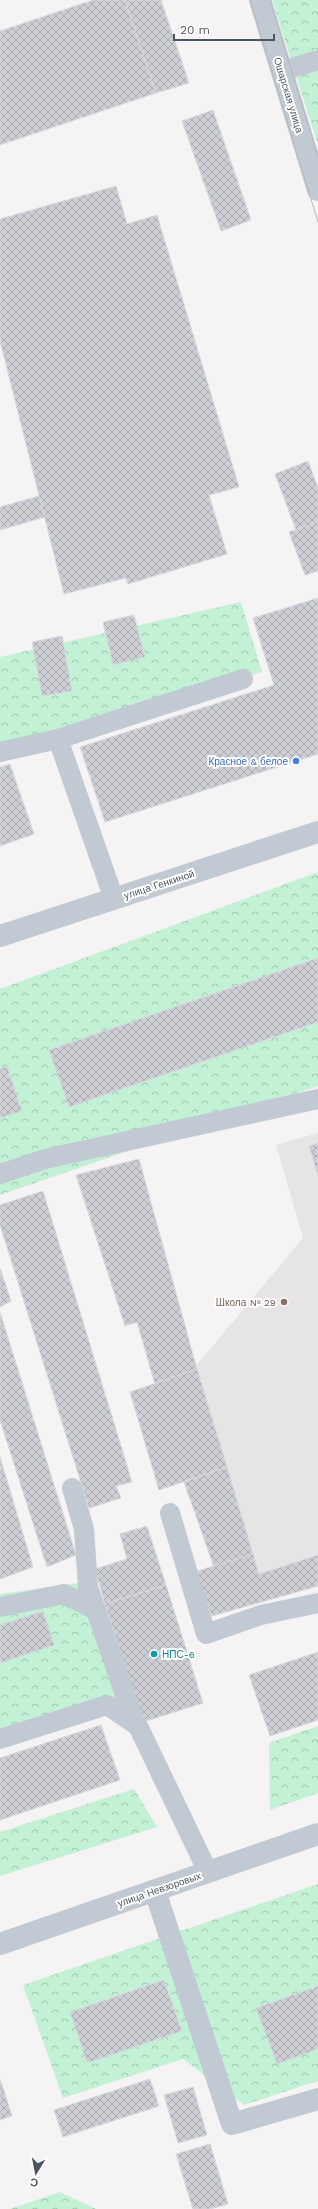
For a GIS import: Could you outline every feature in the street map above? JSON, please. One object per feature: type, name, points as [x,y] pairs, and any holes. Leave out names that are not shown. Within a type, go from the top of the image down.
[{"type":"street","name":"Ошарская улица","points":[[260,0],[318,190]]},
{"type":"street","name":"улица Генкиной","points":[[0,936],[318,832]]},
{"type":"street","name":"улица Невзоровых","points":[[0,1944],[318,1834]]},
{"type":"street","points":[[155,1891],[232,2124],[318,2099]]},
{"type":"lane","points":[[282,71],[318,60]]},
{"type":"lane","points":[[0,752],[58,739],[243,679]]},
{"type":"lane","points":[[58,739],[114,899]]},
{"type":"lane","points":[[0,1174],[44,1159],[318,1099]]},
{"type":"lane","points":[[72,1488],[84,1529],[88,1587],[135,1724]]},
{"type":"lane","points":[[170,1513],[206,1634],[261,1615],[318,1603]]},
{"type":"lane","points":[[0,1607],[64,1594],[96,1610]]},
{"type":"lane","points":[[0,1739],[107,1705],[138,1726],[208,1872]]},
{"type":"shaded area","name":"Школа № 29","points":[[318,1133],[318,1555],[259,1574],[196,1366],[303,1238],[276,1145]]},
{"type":"green space","points":[[272,0],[318,0],[318,145]]},
{"type":"green space","points":[[241,602],[262,672],[54,733],[0,752],[0,657]]},
{"type":"green space","points":[[318,872],[318,1086],[0,1195],[0,989]]},
{"type":"green space","points":[[78,1583],[118,1698],[0,1732],[0,1594]]},
{"type":"green space","points":[[318,1726],[318,1793],[270,1810],[269,1743]]},
{"type":"green space","points":[[134,1789],[157,1827],[0,1876],[0,1832]]},
{"type":"green space","points":[[318,1884],[318,2081],[244,2105],[183,2059],[63,2098],[23,1985]]},
{"type":"green space","points":[[60,2192],[96,2209],[10,2209]]},
{"type":"building","points":[[93,0],[125,0],[156,93],[0,145],[0,31]]},
{"type":"building","points":[[125,0],[161,0],[189,83],[156,93]]},
{"type":"building","points":[[213,110],[251,220],[221,231],[182,121]]},
{"type":"building","points":[[116,186],[127,224],[157,215],[239,487],[209,495],[227,554],[128,584],[126,578],[64,594],[0,341],[0,219]]},
{"type":"building","points":[[308,461],[318,488],[318,522],[296,530],[275,474]]},
{"type":"building","points":[[39,496],[45,517],[0,530],[0,507]]},
{"type":"building","points":[[318,522],[318,571],[305,575],[289,532]]},
{"type":"building","points":[[318,598],[318,754],[105,822],[80,747],[274,685],[253,618]]},
{"type":"building","points":[[134,615],[145,657],[113,665],[103,622]]},
{"type":"building","points":[[62,636],[72,691],[42,696],[32,642]]},
{"type":"building","points":[[10,764],[34,834],[0,846],[0,767]]},
{"type":"building","points":[[318,958],[318,1022],[69,1107],[49,1050]]},
{"type":"building","points":[[7,1066],[22,1111],[0,1118],[0,1069]]},
{"type":"building","points":[[318,1143],[318,1176],[309,1146]]},
{"type":"building","points":[[139,1159],[197,1369],[155,1384],[137,1322],[125,1326],[76,1175]]},
{"type":"building","points":[[43,1191],[132,1482],[116,1486],[121,1498],[89,1508],[0,1225],[0,1205]]},
{"type":"building","points":[[0,1268],[11,1301],[0,1307]]},
{"type":"building","points":[[0,1312],[76,1555],[47,1567],[0,1420]]},
{"type":"building","points":[[197,1369],[227,1467],[159,1490],[130,1392]]},
{"type":"building","points":[[0,1457],[33,1567],[0,1579]]},
{"type":"building","points":[[227,1467],[253,1554],[214,1567],[184,1482]]},
{"type":"building","points":[[147,1526],[166,1585],[105,1604],[95,1569],[127,1559],[120,1534]]},
{"type":"building","points":[[253,1554],[259,1574],[318,1555],[318,1586],[212,1616],[194,1572]]},
{"type":"building","name":"НПС-6","points":[[166,1585],[203,1703],[143,1722],[105,1604]]},
{"type":"building","points":[[43,1611],[54,1645],[0,1663],[0,1625]]},
{"type":"building","points":[[318,1652],[318,1720],[270,1736],[249,1675]]},
{"type":"building","points":[[101,1725],[120,1780],[0,1820],[0,1758]]},
{"type":"building","points":[[164,1980],[182,2031],[87,2063],[70,2012]]},
{"type":"building","points":[[318,1986],[318,2049],[277,2064],[256,2008]]},
{"type":"building","points":[[0,2079],[12,2116],[0,2120]]},
{"type":"building","points":[[150,2079],[159,2106],[63,2137],[54,2110]]},
{"type":"building","points":[[193,2087],[207,2135],[178,2143],[164,2095]]},
{"type":"building","points":[[210,2144],[228,2204],[210,2209],[193,2209],[176,2154]]},
{"type":"tram line","points":[[250,0],[318,222]]},
{"type":"tram line","points":[[270,0],[318,157]]},
{"type":"place","name":"Красное & белое","points":[[296,761]]},
{"type":"place","name":"Школа № 29","points":[[284,1302]]},
{"type":"place","name":"НПС-6","points":[[154,1654]]}]
